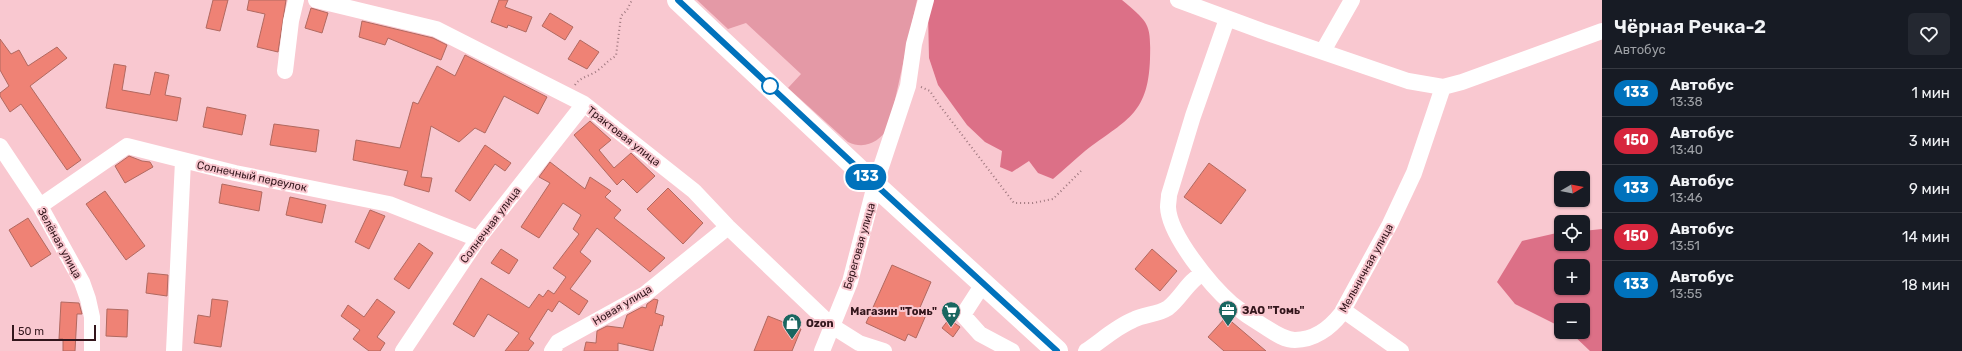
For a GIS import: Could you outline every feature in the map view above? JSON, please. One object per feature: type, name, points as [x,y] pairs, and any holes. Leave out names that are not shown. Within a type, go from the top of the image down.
[{"type":"highway","points":[[678,0],[1056,351]]},
{"type":"street","points":[[285,71],[291,21],[296,0]]},
{"type":"street","name":"Трактовая улица","points":[[316,0],[436,29],[584,104],[694,191],[728,227],[832,326],[859,343],[884,351]]},
{"type":"street","name":"Береговая улица","points":[[822,351],[850,282],[876,185],[908,86],[916,36],[926,0]]},
{"type":"street","points":[[1178,0],[1227,19],[1408,81],[1443,87],[1462,82],[1602,31]]},
{"type":"street","points":[[1323,51],[1352,0]]},
{"type":"street","name":"Мельничная улица","points":[[1227,19],[1193,116],[1169,195],[1168,208],[1171,220],[1178,236],[1202,273],[1225,297],[1246,314],[1284,338],[1294,340],[1302,345],[1332,325],[1343,310],[1390,224],[1414,174],[1443,87]]},
{"type":"street","name":"Солнечная улица","points":[[403,351],[478,239],[584,104]]},
{"type":"street","name":"Зелёная улица","points":[[0,146],[40,206],[82,282],[92,317],[92,351]]},
{"type":"street","name":"Солнечный переулок","points":[[40,206],[127,146],[235,173],[389,204],[478,239]]},
{"type":"street","points":[[174,351],[183,161]]},
{"type":"street","name":"Новая улица","points":[[552,351],[558,342],[644,294],[728,227]]},
{"type":"street","points":[[1086,351],[1133,320],[1155,314],[1168,308],[1189,288],[1194,278],[1202,273]]},
{"type":"street","points":[[983,284],[963,315],[980,334],[1012,351]]},
{"type":"street","points":[[1343,310],[1401,351]]},
{"type":"path","points":[[568,96],[578,80],[597,71],[606,62],[616,56],[621,16],[627,10],[632,0]]},
{"type":"path","points":[[908,86],[916,86],[930,91],[1014,203],[1033,203],[1053,199],[1081,171]]},
{"type":"shaded area","points":[[697,0],[917,0],[889,127],[881,137],[866,145],[848,142],[788,88],[801,74],[746,23],[728,29]]},
{"type":"shaded area","points":[[932,0],[1122,0],[1143,19],[1149,31],[1150,59],[1145,93],[1132,115],[1085,151],[1053,179],[1038,173],[1029,161],[1012,172],[1000,167],[1002,151],[985,142],[967,125],[938,85],[929,58],[928,13]]},
{"type":"shaded area","points":[[1602,229],[1602,351],[1590,351],[1577,339],[1590,339],[1590,303],[1554,303],[1554,324],[1515,304],[1497,282],[1522,241],[1554,234],[1554,251],[1590,251],[1590,230]]},
{"type":"building","points":[[213,0],[228,0],[220,31],[206,28]]},
{"type":"building","points":[[249,0],[286,0],[278,52],[257,47],[265,14],[247,10]]},
{"type":"building","points":[[499,0],[508,0],[505,7],[532,17],[526,32],[508,25],[507,28],[491,22]]},
{"type":"building","points":[[311,8],[328,13],[322,33],[305,28]]},
{"type":"building","points":[[550,13],[573,27],[565,40],[542,26]]},
{"type":"building","points":[[362,21],[433,38],[447,45],[441,60],[388,38],[385,45],[359,37]]},
{"type":"building","points":[[0,39],[11,54],[19,50],[28,66],[57,47],[67,58],[30,86],[81,160],[67,170],[21,104],[10,112],[0,96],[0,93],[9,86],[0,70]]},
{"type":"building","points":[[580,40],[599,52],[587,69],[568,59]]},
{"type":"building","points":[[465,55],[547,97],[538,114],[504,96],[485,133],[475,128],[459,142],[431,126],[421,177],[432,178],[429,192],[404,185],[408,171],[353,160],[356,140],[400,148],[413,102],[418,104],[437,66],[455,76]]},
{"type":"building","points":[[114,64],[126,66],[122,90],[150,95],[155,72],[169,75],[165,95],[181,98],[177,121],[106,108]]},
{"type":"building","points":[[207,107],[246,115],[242,135],[203,127]]},
{"type":"building","points":[[590,121],[611,140],[599,150],[614,168],[631,153],[655,176],[637,193],[623,179],[617,185],[574,135]]},
{"type":"building","points":[[274,124],[319,130],[316,152],[270,145]]},
{"type":"building","points":[[485,145],[511,163],[505,171],[495,164],[470,201],[455,191]]},
{"type":"building","points":[[129,156],[142,161],[150,162],[153,167],[125,183],[115,166]]},
{"type":"building","points":[[550,162],[585,189],[590,177],[611,191],[605,197],[621,210],[614,218],[665,258],[650,272],[597,228],[580,252],[591,261],[570,289],[588,301],[579,315],[559,301],[552,312],[548,309],[529,339],[534,343],[528,351],[505,351],[519,333],[488,314],[474,337],[453,324],[481,278],[529,308],[539,294],[543,297],[548,290],[554,294],[566,277],[553,268],[579,234],[573,229],[581,215],[563,203],[539,238],[521,227],[550,183],[539,177]]},
{"type":"building","points":[[1209,163],[1246,190],[1221,224],[1184,197]]},
{"type":"building","points":[[222,184],[262,192],[259,211],[219,203]]},
{"type":"building","points":[[668,188],[703,223],[683,244],[647,209]]},
{"type":"building","points":[[105,191],[145,246],[126,260],[86,204]]},
{"type":"building","points":[[290,197],[326,205],[322,223],[286,215]]},
{"type":"building","points":[[370,210],[385,216],[369,249],[355,242]]},
{"type":"building","points":[[28,218],[51,254],[31,267],[9,230]]},
{"type":"building","points":[[419,243],[433,253],[409,289],[394,279]]},
{"type":"building","points":[[501,249],[518,260],[509,274],[491,263]]},
{"type":"building","points":[[1152,249],[1177,271],[1160,291],[1135,269]]},
{"type":"building","points":[[892,265],[931,282],[918,312],[926,315],[916,338],[908,334],[905,341],[866,323]]},
{"type":"building","points":[[148,273],[168,275],[167,296],[146,293]]},
{"type":"building","points":[[212,299],[228,301],[221,347],[194,343],[198,315],[210,317]]},
{"type":"building","points":[[377,299],[395,312],[377,337],[385,343],[380,351],[369,351],[353,339],[360,330],[341,316],[348,305],[364,317]]},
{"type":"building","points":[[654,299],[658,300],[655,313],[664,316],[653,351],[618,343],[618,351],[584,351],[586,342],[596,343],[597,331],[607,326],[623,328],[627,315],[642,307],[646,308],[647,304]]},
{"type":"building","points":[[61,302],[79,303],[82,314],[77,314],[75,351],[63,351],[63,339],[59,339]]},
{"type":"building","points":[[107,309],[128,310],[127,337],[106,336]]},
{"type":"building","points":[[768,316],[801,329],[792,351],[754,351]]},
{"type":"building","name":"ЗАО \"Томь\"","points":[[1226,317],[1266,351],[1224,351],[1208,337]]},
{"type":"building","name":"Магазин \"Томь\"","points":[[949,319],[960,327],[953,337],[942,328]]},
{"type":"bus line","name":"133","points":[[678,0],[1057,351]]},
{"type":"place","name":"ЗАО \"Томь\"","points":[[1228,327]]},
{"type":"place","name":"Магазин \"Томь\"","points":[[951,328]]},
{"type":"place","name":"Ozon","points":[[792,340]]}]
